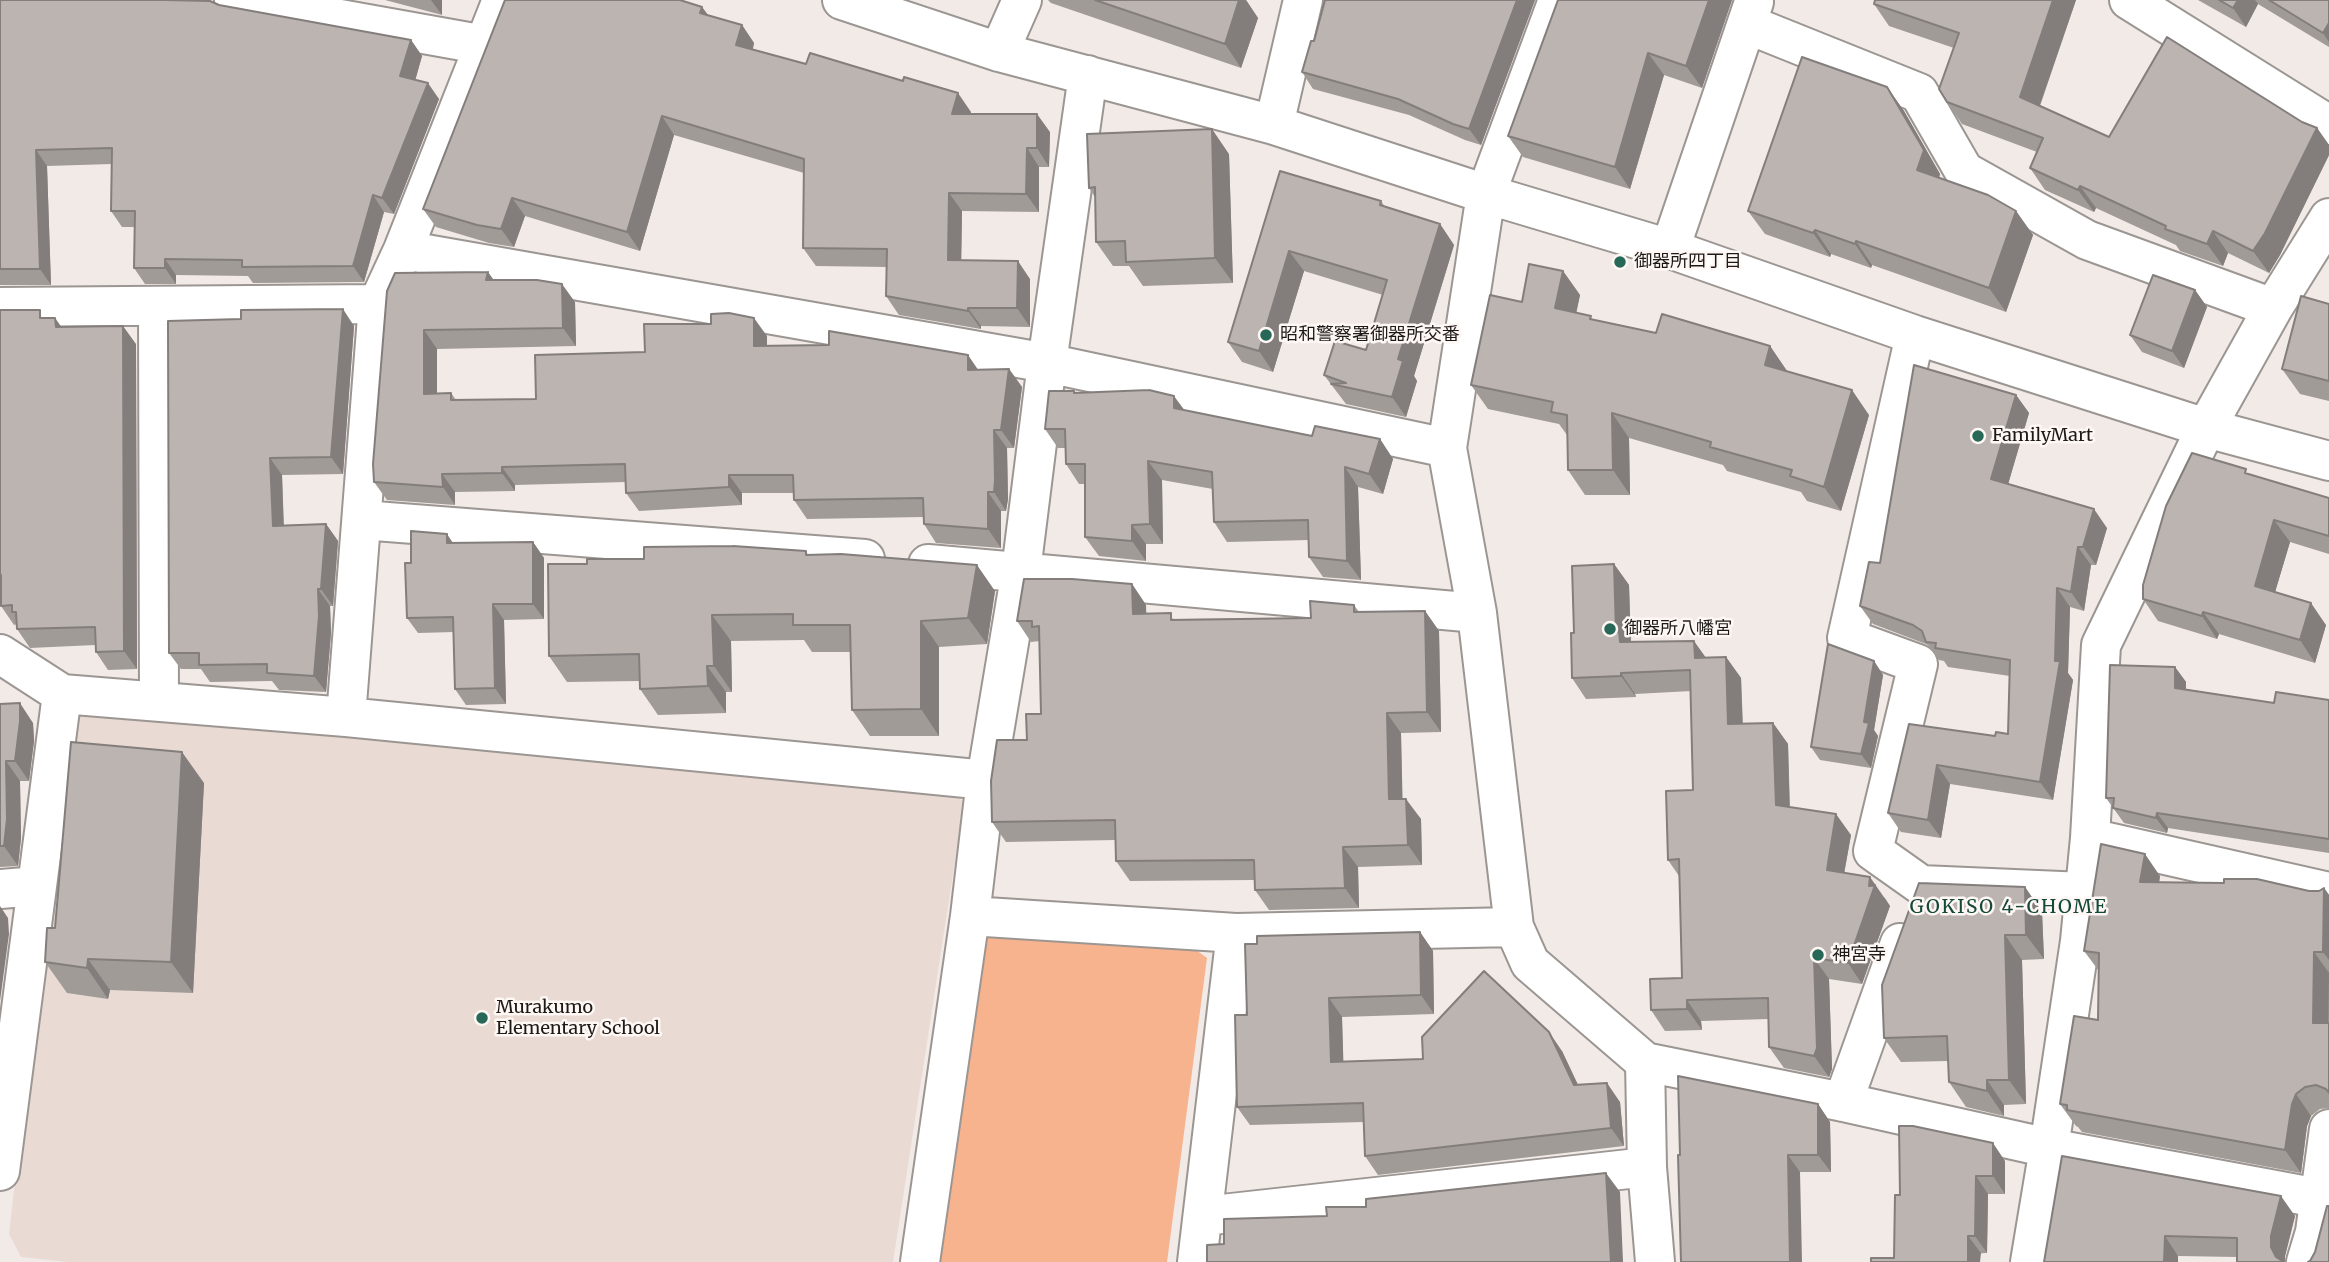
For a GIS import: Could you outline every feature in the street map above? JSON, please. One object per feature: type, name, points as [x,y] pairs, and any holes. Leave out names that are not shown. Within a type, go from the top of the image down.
[{"type":"street","points":[[234,0],[485,45]]},
{"type":"street","points":[[346,717],[378,304],[403,250],[502,0]]},
{"type":"street","points":[[842,0],[999,52],[1274,125],[1486,194],[1670,249],[1915,335],[2206,428],[2329,461]]},
{"type":"street","points":[[999,52],[1022,0]]},
{"type":"street","points":[[1274,125],[1303,0]]},
{"type":"street","points":[[1558,0],[1486,194],[1447,448],[1477,613],[1514,927],[1530,963],[1645,1062],[1843,1101],[2049,1148],[2324,1198]]},
{"type":"street","points":[[2129,0],[2329,125]]},
{"type":"street","points":[[1670,249],[1751,12],[1919,93],[1964,171],[2087,240],[2273,307]]},
{"type":"street","points":[[920,1262],[970,916],[986,780],[1021,571],[1088,75]]},
{"type":"street","points":[[2030,1262],[2080,941],[2091,838],[2101,645],[2206,428],[2273,307],[2329,218]]},
{"type":"street","points":[[403,250],[1047,363],[1447,448]]},
{"type":"street","points":[[0,307],[378,304]]},
{"type":"street","points":[[158,306],[159,702]]},
{"type":"street","points":[[1915,335],[1847,638],[1918,664],[1873,851],[1921,885],[2084,891]]},
{"type":"street","points":[[362,520],[1021,571],[1477,613]]},
{"type":"street","points":[[0,654],[62,694],[346,717],[986,780]]},
{"type":"street","points":[[0,1171],[62,694]]},
{"type":"street","points":[[2091,838],[2329,892]]},
{"type":"street","points":[[1843,1101],[1921,885]]},
{"type":"street","points":[[0,889],[37,886]]},
{"type":"street","points":[[970,916],[1236,933],[1514,927]]},
{"type":"street","points":[[1197,1262],[1236,933]]},
{"type":"street","points":[[1645,1062],[1647,1167],[1655,1262]]},
{"type":"street","points":[[2306,1262],[2324,1198],[2329,1129]]},
{"type":"street","points":[[1203,1216],[1647,1167]]},
{"type":"shaded area","name":"Murakumo Elementary School","points":[[70,711],[951,789],[964,803],[893,1262],[69,1262],[21,1257],[9,1234]]},
{"type":"shaded area","points":[[988,934],[1185,942],[1207,958],[1167,1262],[927,1262],[973,940]]},
{"type":"building","points":[[0,0],[210,1],[219,5],[411,40],[400,76],[428,83],[382,198],[373,195],[353,266],[242,267],[242,260],[165,259],[165,268],[134,268],[135,211],[111,211],[112,148],[36,150],[40,269],[0,269]]},
{"type":"building","points":[[505,0],[680,0],[702,7],[700,13],[742,25],[736,45],[806,64],[810,53],[903,81],[904,77],[958,93],[952,114],[1037,114],[1037,148],[1027,148],[1026,194],[949,193],[948,260],[1018,261],[1017,308],[968,308],[968,311],[886,296],[887,249],[803,248],[804,159],[662,116],[627,232],[512,198],[501,229],[423,209]]},
{"type":"building","points":[[1095,0],[1239,0],[1225,44]]},
{"type":"building","points":[[1325,0],[1517,0],[1469,129],[1398,99],[1302,72]]},
{"type":"building","points":[[1558,0],[1709,0],[1686,66],[1648,53],[1615,167],[1508,136]]},
{"type":"building","points":[[1875,0],[2053,0],[2020,97],[2109,137],[2167,37],[2302,122],[2317,128],[2265,233],[2253,251],[2213,231],[2207,244],[2165,229],[2166,226],[2080,186],[2078,190],[2030,168],[2043,138],[1947,102],[1939,89],[1959,33],[1874,4]]},
{"type":"building","points":[[2219,0],[2238,0],[2233,8]]},
{"type":"building","points":[[2269,0],[2329,0],[2329,23],[2323,33]]},
{"type":"building","points":[[1802,57],[1887,87],[1924,150],[1917,170],[1988,195],[2016,211],[1989,288],[1856,241],[1855,244],[1815,230],[1813,233],[1748,211]]},
{"type":"building","points":[[1212,129],[1215,258],[1126,262],[1125,241],[1096,242],[1095,187],[1089,188],[1087,134]]},
{"type":"building","points":[[1280,171],[1381,201],[1380,205],[1440,224],[1398,359],[1403,361],[1392,397],[1331,384],[1346,383],[1324,375],[1335,341],[1366,350],[1387,280],[1289,251],[1259,351],[1228,342]]},
{"type":"building","points":[[1529,264],[1563,271],[1555,308],[1591,316],[1590,319],[1656,333],[1662,314],[1770,346],[1765,365],[1852,390],[1824,487],[1790,476],[1792,470],[1710,447],[1711,442],[1612,413],[1613,470],[1568,470],[1567,415],[1551,412],[1553,402],[1471,385],[1490,295],[1522,302]]},
{"type":"building","points":[[488,272],[486,280],[537,280],[562,284],[563,328],[424,330],[424,394],[451,393],[451,400],[536,399],[535,355],[645,352],[644,324],[711,324],[711,314],[729,313],[754,318],[754,346],[829,345],[829,331],[968,355],[968,370],[1009,369],[1001,430],[994,430],[995,480],[994,492],[988,492],[988,529],[924,524],[923,498],[794,500],[793,475],[729,475],[729,487],[626,493],[625,464],[502,467],[502,473],[442,474],[443,487],[374,482],[373,464],[387,291],[395,273]]},
{"type":"building","points":[[2153,275],[2195,290],[2172,351],[2130,335]]},
{"type":"building","points":[[2301,296],[2329,304],[2329,381],[2282,369]]},
{"type":"building","points":[[343,309],[331,457],[270,458],[273,526],[326,524],[321,589],[318,589],[319,616],[314,676],[267,673],[267,664],[199,665],[199,653],[169,653],[168,321],[241,319],[241,310]]},
{"type":"building","points":[[0,310],[40,310],[40,318],[55,318],[56,327],[123,326],[124,651],[96,652],[95,627],[17,629],[16,612],[12,612],[12,605],[1,606]]},
{"type":"building","points":[[1914,365],[2016,395],[1991,479],[2094,509],[2083,547],[2078,547],[2071,592],[2057,588],[2055,661],[2060,661],[2040,782],[1937,765],[1928,820],[1888,813],[1909,724],[1995,736],[1996,732],[2008,734],[2010,660],[1935,648],[1936,643],[1926,642],[1922,631],[1913,625],[1860,606],[1869,562],[1880,563]]},
{"type":"building","points":[[1149,390],[1174,396],[1174,408],[1312,436],[1315,426],[1380,439],[1369,474],[1345,467],[1347,561],[1309,557],[1308,520],[1214,522],[1212,472],[1148,461],[1150,524],[1132,525],[1132,541],[1085,537],[1085,464],[1066,464],[1065,429],[1045,429],[1049,391],[1074,393]]},
{"type":"building","points":[[2192,453],[2246,469],[2245,473],[2329,498],[2329,536],[2274,520],[2255,586],[2311,603],[2300,640],[2203,612],[2202,616],[2143,599],[2143,585],[2166,506]]},
{"type":"building","points":[[411,531],[447,534],[447,543],[533,542],[533,604],[493,604],[495,688],[455,689],[453,617],[407,618],[405,563],[411,563]]},
{"type":"building","points":[[733,546],[806,551],[806,555],[841,554],[977,565],[968,618],[921,621],[921,709],[852,710],[850,625],[793,625],[793,614],[712,615],[714,666],[707,666],[708,686],[640,689],[639,654],[549,656],[548,564],[587,564],[587,559],[644,559],[644,547]]},
{"type":"building","points":[[1614,564],[1616,632],[1619,632],[1620,642],[1694,641],[1695,658],[1726,657],[1728,724],[1773,723],[1776,805],[1836,814],[1827,870],[1870,877],[1869,886],[1875,885],[1848,963],[1814,958],[1817,1048],[1814,1056],[1769,1047],[1768,998],[1687,1000],[1687,1009],[1651,1010],[1650,979],[1682,978],[1679,859],[1668,860],[1666,791],[1693,790],[1690,670],[1572,678],[1572,566]]},
{"type":"building","points":[[1024,579],[1072,579],[1132,584],[1133,614],[1171,613],[1171,620],[1311,618],[1310,601],[1354,605],[1354,612],[1425,611],[1427,712],[1387,713],[1389,799],[1406,799],[1408,845],[1343,847],[1345,888],[1255,890],[1254,860],[1116,861],[1115,820],[992,822],[991,781],[997,740],[1027,740],[1026,714],[1041,714],[1039,626],[1032,627],[1032,621],[1017,621]]},
{"type":"building","points":[[1828,644],[1874,661],[1864,722],[1869,723],[1861,754],[1811,747]]},
{"type":"building","points":[[2110,665],[2175,667],[2175,688],[2274,703],[2276,692],[2329,700],[2329,839],[2157,813],[2156,818],[2113,808],[2114,798],[2106,798]]},
{"type":"building","points":[[20,703],[15,761],[6,761],[7,819],[4,846],[0,846],[0,704]]},
{"type":"building","points":[[71,742],[182,752],[171,962],[88,959],[87,968],[45,962],[47,928],[55,928]]},
{"type":"building","points":[[2101,844],[2145,854],[2140,882],[2224,883],[2224,879],[2257,879],[2309,891],[2324,888],[2323,952],[2314,952],[2313,1023],[2329,1023],[2329,1093],[2316,1085],[2305,1087],[2296,1094],[2285,1150],[2067,1110],[2067,1105],[2060,1104],[2074,1016],[2098,1020],[2099,953],[2084,951]]},
{"type":"building","points":[[1919,883],[2025,887],[2026,935],[2005,935],[2009,1080],[1987,1080],[1987,1091],[1949,1082],[1947,1036],[1884,1038],[1882,985]]},
{"type":"building","points":[[1420,932],[1421,995],[1329,998],[1331,1062],[1423,1059],[1422,1037],[1484,971],[1549,1032],[1574,1085],[1607,1083],[1611,1128],[1365,1156],[1363,1103],[1237,1107],[1235,1015],[1247,1015],[1245,944],[1257,944],[1257,936]]},
{"type":"building","points":[[1678,1076],[1818,1104],[1818,1155],[1788,1155],[1790,1262],[1681,1262]]},
{"type":"building","points":[[1899,1126],[1913,1126],[1993,1143],[1993,1176],[1976,1176],[1975,1236],[1968,1236],[1968,1262],[1871,1262],[1871,1258],[1894,1258],[1895,1195],[1900,1195]]},
{"type":"building","points":[[2062,1156],[2281,1196],[2271,1236],[2271,1247],[2276,1257],[2284,1262],[2237,1262],[2237,1238],[2165,1236],[2164,1262],[2044,1262]]},
{"type":"building","points":[[1606,1173],[1611,1262],[1207,1262],[1207,1245],[1224,1244],[1224,1219],[1327,1216],[1326,1207],[1366,1207],[1366,1199]]},
{"type":"building","points":[[2327,1206],[2329,1262],[2308,1262],[2315,1252]]},
{"type":"place","name":"御器所四丁目","points":[[1620,262]]},
{"type":"place","name":"昭和警察署御器所交番","points":[[1266,335]]},
{"type":"place","name":"FamilyMart","points":[[1978,436]]},
{"type":"place","name":"御器所八幡宮","points":[[1610,629]]},
{"type":"place","name":"神宮寺","points":[[1818,955]]},
{"type":"place","name":"Murakumo Elementary School","points":[[482,1018]]},
{"type":"district","name":"GOKISO 4-CHOME","points":[[2009,908]]}]
